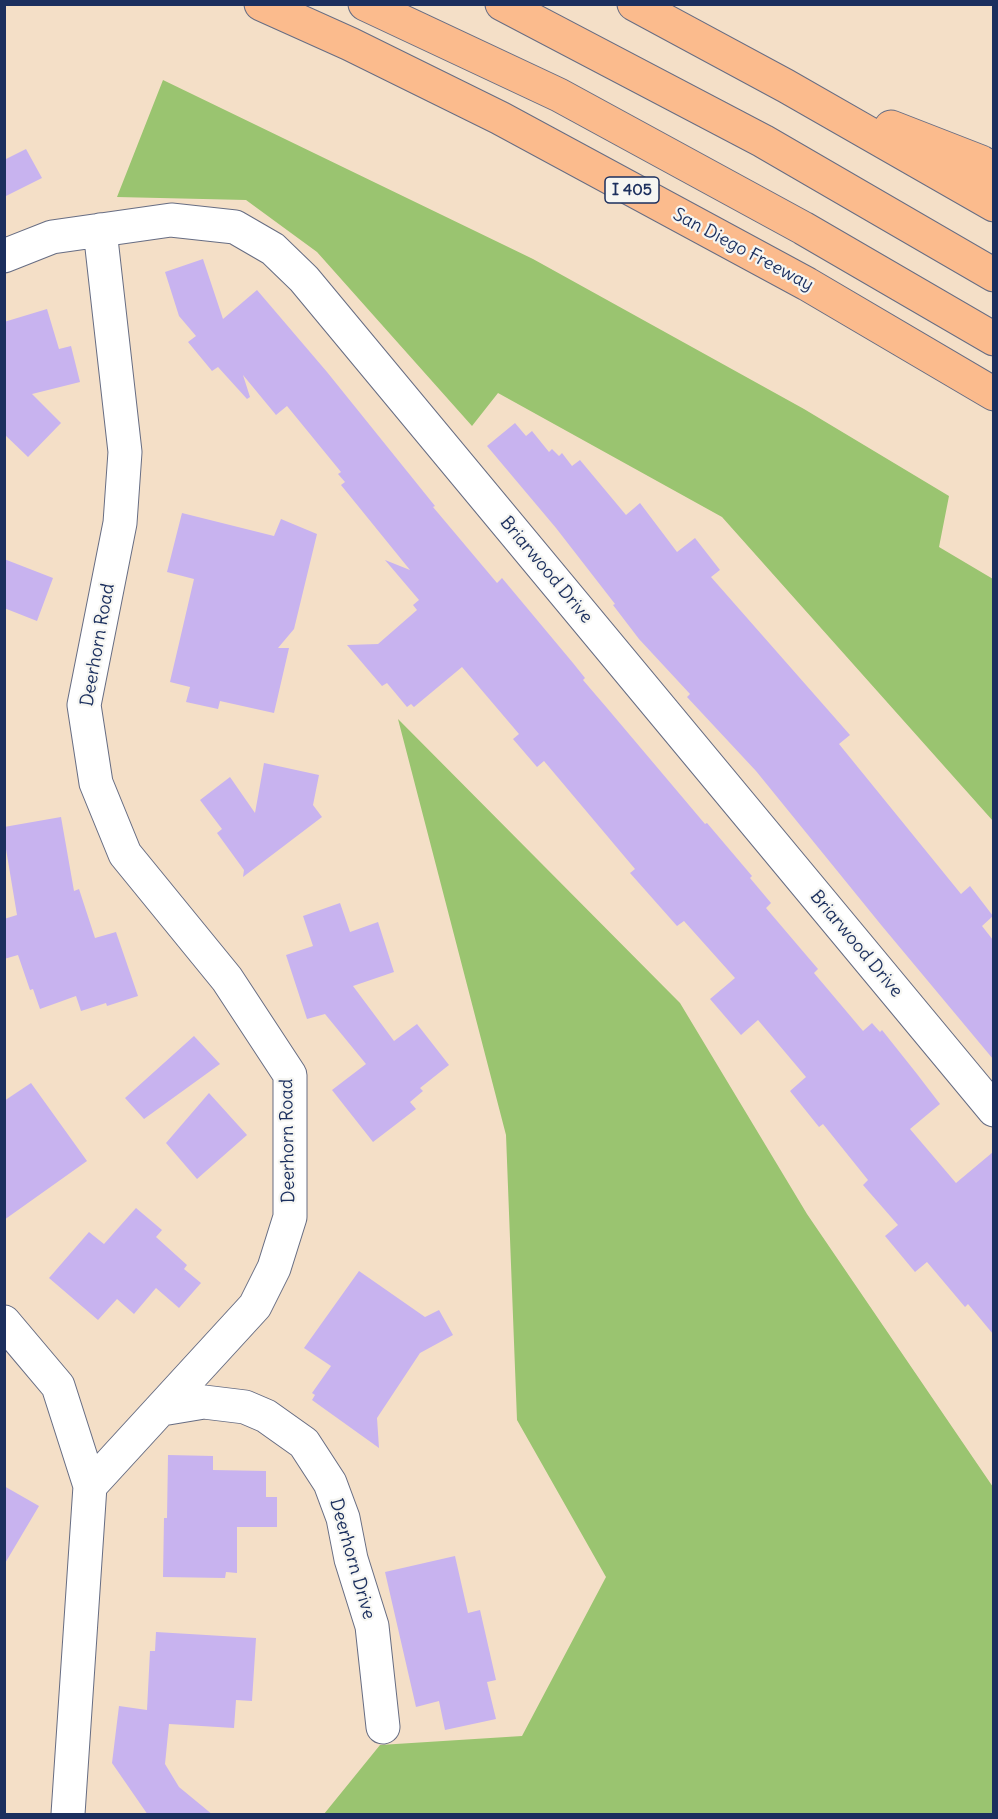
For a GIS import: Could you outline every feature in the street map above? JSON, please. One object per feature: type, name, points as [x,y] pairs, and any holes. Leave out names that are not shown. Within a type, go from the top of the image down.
[{"type":"highway","name":"San Diego Freeway","points":[[261,4],[350,44],[500,118],[807,284],[993,394]]},
{"type":"highway","points":[[365,4],[559,94],[803,228],[993,339]]},
{"type":"highway","points":[[502,4],[763,141],[993,275]]},
{"type":"highway","points":[[634,4],[786,86],[993,205]]},
{"type":"highway","points":[[786,86],[981,162],[993,170]]},
{"type":"street","name":"Briarwood Drive","points":[[4,256],[52,237],[171,220],[235,227],[273,249],[304,279],[993,1110]]},
{"type":"street","name":"Deerhorn Road","points":[[100,231],[125,452],[120,523],[84,705],[96,783],[125,854],[227,979],[290,1075],[290,1217],[274,1268],[255,1306],[162,1409]]},
{"type":"street","points":[[4,1322],[58,1386],[90,1486],[68,1815]]},
{"type":"street","name":"Deerhorn Drive","points":[[162,1409],[204,1402],[244,1407],[266,1416],[304,1443],[330,1484],[342,1518],[351,1559],[372,1626],[383,1727]]},
{"type":"street","points":[[90,1486],[162,1409]]},
{"type":"green space","points":[[163,80],[533,259],[804,409],[949,496],[939,547],[993,579],[993,821],[722,517],[498,393],[472,426],[317,252],[246,200],[117,197]]},
{"type":"green space","points":[[398,719],[680,1003],[807,1214],[993,1487],[993,1814],[324,1814],[380,1745],[522,1736],[606,1577],[517,1420],[506,1135]]},
{"type":"building","points":[[26,149],[42,178],[4,197],[4,160]]},
{"type":"building","points":[[203,259],[223,319],[257,290],[327,372],[435,506],[433,507],[497,583],[502,578],[585,678],[583,680],[752,876],[750,878],[771,903],[766,908],[818,969],[814,973],[863,1031],[872,1023],[880,1032],[882,1030],[940,1104],[910,1129],[956,1183],[993,1152],[993,1334],[968,1304],[965,1307],[927,1262],[915,1272],[885,1236],[898,1225],[863,1185],[868,1180],[823,1124],[819,1127],[790,1091],[806,1077],[758,1020],[741,1035],[710,999],[735,978],[684,921],[677,926],[630,873],[635,869],[544,761],[537,767],[513,739],[519,734],[462,667],[414,707],[411,704],[407,707],[387,683],[382,686],[347,645],[378,644],[417,610],[413,605],[419,600],[385,560],[410,570],[341,485],[345,482],[338,474],[341,472],[287,406],[276,415],[243,375],[250,397],[247,399],[218,367],[212,371],[188,342],[196,336],[179,316],[165,272]]},
{"type":"building","points":[[47,309],[59,349],[71,346],[80,382],[32,394],[61,423],[28,457],[4,434],[4,322]]},
{"type":"building","points":[[515,423],[526,436],[532,431],[549,452],[552,449],[559,456],[562,453],[572,466],[580,460],[626,515],[640,503],[677,552],[695,538],[720,570],[711,577],[850,735],[839,744],[961,894],[970,886],[993,916],[982,926],[993,940],[993,1059],[756,771],[687,697],[690,694],[639,639],[556,528],[487,446]]},
{"type":"building","points":[[182,513],[274,536],[281,519],[317,534],[294,629],[278,648],[289,648],[274,713],[220,701],[218,709],[186,702],[190,687],[170,682],[194,579],[167,572]]},
{"type":"building","points":[[4,559],[53,578],[37,621],[4,608]]},
{"type":"building","points":[[264,763],[319,775],[313,805],[322,817],[243,877],[244,870],[217,833],[222,829],[200,800],[230,777],[255,813]]},
{"type":"building","points":[[61,817],[74,891],[79,889],[95,938],[116,932],[138,996],[81,1011],[76,996],[40,1009],[33,989],[30,990],[18,955],[4,959],[4,919],[17,915],[4,827]]},
{"type":"building","points":[[340,903],[350,932],[378,922],[394,972],[353,986],[394,1041],[417,1024],[449,1065],[420,1088],[423,1091],[410,1102],[416,1109],[373,1142],[332,1090],[366,1064],[325,1014],[307,1019],[286,955],[313,946],[303,916]]},
{"type":"building","points":[[194,1036],[220,1064],[144,1119],[125,1098]]},
{"type":"building","points":[[31,1083],[87,1161],[4,1220],[4,1101]]},
{"type":"building","points":[[209,1093],[247,1135],[197,1179],[166,1143]]},
{"type":"building","points":[[136,1208],[162,1230],[156,1237],[187,1265],[184,1269],[201,1283],[179,1308],[156,1288],[134,1314],[117,1299],[98,1320],[49,1278],[89,1232],[104,1244]]},
{"type":"building","points":[[359,1271],[425,1317],[439,1310],[453,1335],[420,1353],[377,1418],[379,1448],[312,1400],[315,1395],[312,1393],[331,1366],[304,1348]]},
{"type":"building","points":[[168,1455],[213,1456],[213,1470],[266,1471],[266,1497],[277,1497],[277,1527],[237,1527],[237,1573],[226,1572],[225,1578],[163,1577]]},
{"type":"building","points":[[4,1486],[39,1506],[4,1565]]},
{"type":"building","points":[[455,1556],[468,1613],[480,1610],[496,1680],[487,1682],[496,1719],[445,1730],[439,1701],[416,1707],[385,1572]]},
{"type":"building","points":[[156,1632],[256,1638],[252,1701],[236,1700],[234,1728],[169,1724],[165,1764],[179,1787],[213,1815],[148,1815],[112,1763],[119,1706],[147,1710],[150,1651],[155,1651]]}]
